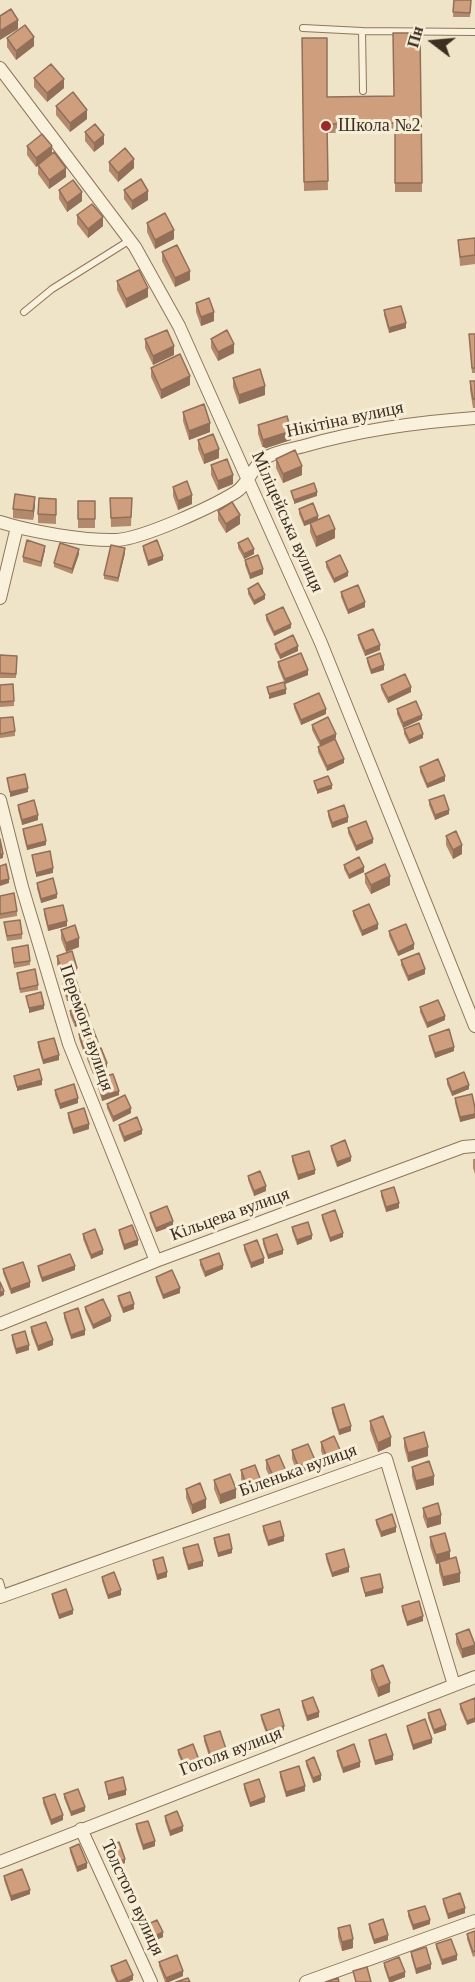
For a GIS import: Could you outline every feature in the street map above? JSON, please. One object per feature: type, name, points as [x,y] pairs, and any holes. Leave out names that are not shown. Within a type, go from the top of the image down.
[{"type":"street","name":"Міліцейська вулиця","points":[[0,68],[135,247],[179,326],[321,643],[475,1026]]},
{"type":"street","name":"Нікітіна вулиця","points":[[0,522],[80,537],[118,540],[141,535],[201,510],[238,491],[259,463],[269,456],[319,441],[376,429],[475,418]]},
{"type":"street","points":[[0,598],[17,527]]},
{"type":"street","name":"Перемоги вулиця","points":[[0,800],[22,887],[69,1044],[156,1261]]},
{"type":"street","name":"Кільцева вулиця","points":[[0,1324],[156,1261],[464,1148],[475,1146]]},
{"type":"street","name":"Біленька вулиця","points":[[2,1597],[386,1459],[454,1685]]},
{"type":"street","name":"Гоголя вулиця","points":[[0,1862],[475,1677]]},
{"type":"street","name":"Толстого вулиця","points":[[81,1829],[151,1982]]},
{"type":"street","points":[[306,1982],[475,1921]]},
{"type":"lane","points":[[303,28],[475,32]]},
{"type":"lane","points":[[362,31],[363,91]]},
{"type":"lane","points":[[24,312],[52,290],[130,240]]},
{"type":"lane","points":[[0,1582],[2,1597]]},
{"type":"building","points":[[454,0],[471,0],[470,13],[453,12]]},
{"type":"building","points":[[11,9],[18,20],[0,31],[0,16]]},
{"type":"building","points":[[25,25],[34,37],[16,51],[7,38]]},
{"type":"building","points":[[393,33],[420,33],[422,183],[395,183],[395,123],[327,124],[328,181],[304,182],[302,38],[327,38],[327,97],[394,96]]},
{"type":"building","points":[[51,64],[64,79],[47,93],[34,78]]},
{"type":"building","points":[[73,92],[87,110],[70,123],[56,106]]},
{"type":"building","points":[[95,124],[104,135],[94,143],[85,132]]},
{"type":"building","points":[[42,134],[52,146],[36,158],[27,146]]},
{"type":"building","points":[[125,148],[134,159],[118,173],[109,162]]},
{"type":"building","points":[[54,152],[66,168],[49,180],[38,165]]},
{"type":"building","points":[[141,179],[148,191],[132,201],[124,190]]},
{"type":"building","points":[[73,180],[82,192],[67,203],[59,190]]},
{"type":"building","points":[[92,204],[103,217],[88,229],[77,215]]},
{"type":"building","points":[[165,213],[174,230],[155,240],[147,223]]},
{"type":"building","points":[[475,238],[475,255],[460,257],[458,240]]},
{"type":"building","points":[[177,245],[190,271],[175,278],[162,252]]},
{"type":"building","points":[[139,270],[148,288],[126,299],[117,281]]},
{"type":"building","points":[[209,298],[214,312],[201,317],[196,303]]},
{"type":"building","points":[[401,306],[406,323],[389,328],[384,310]]},
{"type":"building","points":[[167,330],[174,346],[153,356],[145,339]]},
{"type":"building","points":[[227,330],[234,344],[218,352],[211,339]]},
{"type":"building","points":[[469,334],[475,334],[475,368],[472,368]]},
{"type":"building","points":[[180,354],[190,376],[161,390],[151,368]]},
{"type":"building","points":[[260,369],[265,386],[239,395],[233,378]]},
{"type":"building","points":[[470,381],[475,381],[475,399],[473,399]]},
{"type":"building","points":[[204,404],[210,423],[189,431],[183,412]]},
{"type":"building","points":[[287,416],[291,431],[263,440],[258,425]]},
{"type":"building","points":[[213,434],[219,449],[204,455],[198,440]]},
{"type":"building","points":[[295,450],[302,466],[283,474],[276,459]]},
{"type":"building","points":[[227,459],[233,475],[218,481],[211,465]]},
{"type":"building","points":[[187,481],[192,495],[178,501],[173,487]]},
{"type":"building","points":[[314,483],[317,492],[294,500],[291,491]]},
{"type":"building","points":[[15,494],[35,497],[33,511],[13,509]]},
{"type":"building","points":[[39,498],[56,499],[56,515],[38,514]]},
{"type":"building","points":[[110,498],[132,498],[131,517],[111,518]]},
{"type":"building","points":[[78,501],[95,501],[95,519],[78,519]]},
{"type":"building","points":[[232,502],[240,515],[226,524],[218,511]]},
{"type":"building","points":[[313,503],[318,516],[304,522],[299,509]]},
{"type":"building","points":[[329,515],[335,529],[316,537],[310,523]]},
{"type":"building","points":[[248,538],[254,549],[244,554],[238,543]]},
{"type":"building","points":[[27,540],[45,546],[41,562],[23,557]]},
{"type":"building","points":[[157,540],[163,556],[148,561],[143,546]]},
{"type":"building","points":[[60,543],[79,549],[72,569],[54,563]]},
{"type":"building","points":[[111,545],[125,548],[118,578],[104,575]]},
{"type":"building","points":[[258,555],[263,569],[250,574],[245,560]]},
{"type":"building","points":[[340,555],[348,572],[334,579],[326,562]]},
{"type":"building","points":[[258,583],[265,595],[254,601],[248,589]]},
{"type":"building","points":[[358,585],[365,602],[348,610],[341,592]]},
{"type":"building","points":[[283,607],[291,624],[274,632],[266,615]]},
{"type":"building","points":[[373,629],[380,645],[365,651],[358,635]]},
{"type":"building","points":[[293,635],[298,646],[280,655],[275,644]]},
{"type":"building","points":[[301,653],[308,670],[285,679],[278,662]]},
{"type":"building","points":[[380,653],[384,665],[371,670],[367,658]]},
{"type":"building","points":[[0,655],[17,656],[16,674],[0,673]]},
{"type":"building","points":[[405,674],[411,687],[388,698],[381,685]]},
{"type":"building","points":[[284,682],[286,689],[269,694],[267,687]]},
{"type":"building","points":[[13,684],[14,701],[0,702],[0,685]]},
{"type":"building","points":[[319,693],[326,709],[301,720],[294,704]]},
{"type":"building","points":[[416,701],[422,715],[403,723],[397,709]]},
{"type":"building","points":[[13,717],[15,731],[0,734],[0,718]]},
{"type":"building","points":[[328,717],[336,734],[320,741],[312,725]]},
{"type":"building","points":[[419,723],[423,734],[409,740],[404,729]]},
{"type":"building","points":[[335,739],[344,759],[327,766],[318,747]]},
{"type":"building","points":[[438,759],[445,776],[427,784],[420,767]]},
{"type":"building","points":[[25,774],[28,788],[10,792],[7,778]]},
{"type":"building","points":[[328,776],[332,785],[317,790],[314,781]]},
{"type":"building","points":[[444,795],[449,810],[435,815],[429,800]]},
{"type":"building","points":[[34,800],[38,815],[22,820],[18,805]]},
{"type":"building","points":[[344,805],[348,817],[332,823],[328,811]]},
{"type":"building","points":[[366,821],[373,839],[356,846],[348,828]]},
{"type":"building","points":[[42,824],[46,841],[27,846],[23,829]]},
{"type":"building","points":[[456,831],[462,845],[453,850],[446,836]]},
{"type":"building","points":[[50,851],[53,868],[36,873],[32,855]]},
{"type":"building","points":[[359,857],[364,867],[349,875],[344,865]]},
{"type":"building","points":[[6,864],[9,879],[0,881],[0,866]]},
{"type":"building","points":[[385,864],[390,876],[371,885],[365,874]]},
{"type":"building","points":[[53,878],[57,894],[41,899],[37,883]]},
{"type":"building","points":[[14,893],[17,911],[0,914],[0,896]]},
{"type":"building","points":[[369,904],[378,924],[362,931],[353,911]]},
{"type":"building","points":[[63,905],[67,921],[48,926],[44,909]]},
{"type":"building","points":[[20,920],[22,934],[7,936],[4,922]]},
{"type":"building","points":[[406,924],[414,944],[398,952],[389,931]]},
{"type":"building","points":[[75,925],[79,938],[66,943],[61,930]]},
{"type":"building","points":[[28,945],[30,961],[14,963],[12,948]]},
{"type":"building","points":[[72,951],[77,968],[62,972],[57,956]]},
{"type":"building","points":[[419,953],[425,969],[408,976],[401,960]]},
{"type":"building","points":[[35,969],[38,985],[20,989],[17,973]]},
{"type":"building","points":[[76,980],[80,993],[67,996],[63,983]]},
{"type":"building","points":[[41,992],[44,1005],[29,1008],[26,996]]},
{"type":"building","points":[[438,1000],[445,1016],[427,1023],[420,1007]]},
{"type":"building","points":[[85,1004],[89,1016],[75,1022],[70,1011]]},
{"type":"building","points":[[93,1029],[98,1042],[83,1047],[79,1034]]},
{"type":"building","points":[[449,1029],[454,1047],[435,1053],[429,1036]]},
{"type":"building","points":[[54,1038],[59,1055],[43,1060],[38,1042]]},
{"type":"building","points":[[101,1048],[107,1063],[93,1069],[87,1054]]},
{"type":"building","points":[[39,1069],[42,1080],[17,1087],[14,1076]]},
{"type":"building","points":[[464,1072],[469,1085],[452,1092],[447,1079]]},
{"type":"building","points":[[113,1074],[119,1091],[102,1096],[97,1079]]},
{"type":"building","points":[[74,1084],[78,1098],[60,1104],[55,1090]]},
{"type":"building","points":[[472,1094],[475,1114],[460,1117],[455,1098]]},
{"type":"building","points":[[125,1095],[131,1108],[113,1117],[107,1104]]},
{"type":"building","points":[[84,1108],[89,1124],[73,1129],[68,1113]]},
{"type":"building","points":[[137,1117],[142,1130],[124,1137],[119,1125]]},
{"type":"building","points":[[345,1140],[351,1157],[337,1162],[331,1146]]},
{"type":"building","points":[[309,1151],[315,1170],[298,1175],[292,1156]]},
{"type":"building","points":[[260,1171],[266,1186],[254,1191],[248,1176]]},
{"type":"building","points":[[394,1187],[399,1203],[386,1207],[381,1191]]},
{"type":"building","points":[[167,1206],[173,1221],[156,1228],[150,1213]]},
{"type":"building","points":[[335,1210],[343,1233],[330,1238],[322,1215]]},
{"type":"building","points":[[308,1222],[312,1235],[297,1240],[292,1227]]},
{"type":"building","points":[[132,1225],[138,1240],[124,1245],[119,1230]]},
{"type":"building","points":[[95,1229],[103,1250],[91,1255],[83,1234]]},
{"type":"building","points":[[277,1234],[283,1250],[268,1255],[263,1239]]},
{"type":"building","points":[[257,1240],[264,1258],[251,1263],[244,1245]]},
{"type":"building","points":[[219,1253],[223,1265],[205,1272],[200,1260]]},
{"type":"building","points":[[70,1254],[75,1266],[42,1278],[38,1266]]},
{"type":"building","points":[[23,1262],[30,1282],[11,1289],[3,1269]]},
{"type":"building","points":[[172,1270],[180,1288],[163,1295],[156,1277]]},
{"type":"building","points":[[130,1292],[134,1304],[123,1308],[118,1296]]},
{"type":"building","points":[[103,1299],[111,1316],[93,1325],[85,1307]]},
{"type":"building","points":[[78,1308],[85,1330],[71,1335],[64,1313]]},
{"type":"building","points":[[46,1322],[53,1340],[38,1346],[31,1327]]},
{"type":"building","points":[[25,1331],[29,1345],[16,1349],[12,1335]]},
{"type":"building","points":[[344,1404],[351,1426],[339,1430],[332,1408]]},
{"type":"building","points":[[383,1416],[391,1437],[378,1443],[370,1421]]},
{"type":"building","points":[[424,1432],[428,1447],[408,1453],[404,1438]]},
{"type":"building","points":[[334,1436],[341,1452],[327,1458],[321,1442]]},
{"type":"building","points":[[308,1444],[315,1460],[298,1466],[292,1450]]},
{"type":"building","points":[[279,1455],[286,1471],[273,1476],[266,1460]]},
{"type":"building","points":[[429,1461],[434,1476],[416,1481],[412,1467]]},
{"type":"building","points":[[255,1465],[261,1481],[247,1486],[241,1470]]},
{"type":"building","points":[[230,1474],[236,1489],[220,1495],[214,1480]]},
{"type":"building","points":[[200,1483],[206,1499],[192,1505],[186,1489]]},
{"type":"building","points":[[438,1503],[441,1515],[427,1519],[423,1508]]},
{"type":"building","points":[[392,1514],[396,1527],[381,1532],[376,1520]]},
{"type":"building","points":[[280,1521],[284,1536],[268,1541],[263,1526]]},
{"type":"building","points":[[445,1533],[450,1551],[436,1555],[430,1537]]},
{"type":"building","points":[[229,1534],[232,1549],[218,1553],[214,1538]]},
{"type":"building","points":[[198,1544],[203,1561],[188,1565],[183,1548]]},
{"type":"building","points":[[344,1549],[349,1567],[332,1573],[326,1554]]},
{"type":"building","points":[[163,1557],[167,1572],[157,1575],[153,1560]]},
{"type":"building","points":[[456,1557],[460,1573],[443,1577],[439,1562]]},
{"type":"building","points":[[114,1572],[121,1590],[108,1595],[102,1577]]},
{"type":"building","points":[[380,1574],[383,1588],[365,1593],[361,1578]]},
{"type":"building","points":[[66,1589],[73,1610],[59,1615],[52,1594]]},
{"type":"building","points":[[419,1601],[423,1616],[407,1622],[402,1606]]},
{"type":"building","points":[[469,1629],[475,1645],[462,1649],[456,1634]]},
{"type":"building","points":[[383,1665],[390,1683],[378,1688],[371,1670]]},
{"type":"building","points":[[313,1697],[319,1712],[307,1716],[302,1701]]},
{"type":"building","points":[[475,1698],[475,1718],[467,1721],[460,1704]]},
{"type":"building","points":[[279,1709],[284,1726],[267,1731],[261,1715]]},
{"type":"building","points":[[440,1709],[446,1725],[434,1730],[428,1713]]},
{"type":"building","points":[[425,1719],[432,1739],[413,1745],[407,1726]]},
{"type":"building","points":[[220,1731],[226,1749],[210,1754],[204,1736]]},
{"type":"building","points":[[386,1734],[393,1755],[375,1761],[369,1740]]},
{"type":"building","points":[[193,1744],[199,1760],[185,1766],[178,1750]]},
{"type":"building","points":[[354,1744],[360,1762],[343,1768],[337,1751]]},
{"type":"building","points":[[314,1757],[321,1775],[313,1778],[306,1761]]},
{"type":"building","points":[[299,1766],[305,1786],[286,1792],[280,1772]]},
{"type":"building","points":[[123,1777],[126,1790],[108,1795],[105,1782]]},
{"type":"building","points":[[259,1779],[265,1797],[250,1803],[244,1784]]},
{"type":"building","points":[[78,1789],[85,1807],[71,1812],[64,1794]]},
{"type":"building","points":[[55,1794],[63,1815],[51,1820],[43,1798]]},
{"type":"building","points":[[177,1811],[183,1826],[170,1831],[165,1816]]},
{"type":"building","points":[[148,1821],[155,1841],[143,1845],[136,1824]]},
{"type":"building","points":[[119,1842],[125,1859],[111,1865],[104,1849]]},
{"type":"building","points":[[79,1844],[87,1863],[77,1867],[70,1848]]},
{"type":"building","points":[[22,1869],[30,1890],[11,1896],[4,1876]]},
{"type":"building","points":[[460,1893],[465,1908],[448,1914],[443,1899]]},
{"type":"building","points":[[425,1906],[430,1920],[413,1925],[408,1911]]},
{"type":"building","points":[[383,1919],[388,1935],[374,1940],[369,1924]]},
{"type":"building","points":[[157,1920],[163,1932],[149,1939],[144,1926]]},
{"type":"building","points":[[350,1925],[353,1939],[342,1942],[338,1928]]},
{"type":"building","points":[[475,1931],[475,1951],[473,1952],[467,1934]]},
{"type":"building","points":[[451,1939],[457,1955],[442,1960],[436,1944]]},
{"type":"building","points":[[426,1947],[431,1964],[416,1969],[411,1952]]},
{"type":"building","points":[[177,1955],[183,1971],[166,1978],[159,1962]]},
{"type":"building","points":[[399,1957],[405,1972],[389,1978],[384,1963]]},
{"type":"building","points":[[126,1960],[133,1975],[118,1982],[111,1966]]},
{"type":"building","points":[[367,1967],[371,1982],[356,1982],[353,1971]]},
{"type":"building","points":[[188,1978],[190,1982],[176,1982]]},
{"type":"building","points":[[338,1978],[339,1982],[326,1982]]},
{"type":"place","name":"Школа №2","points":[[326,126]]}]
